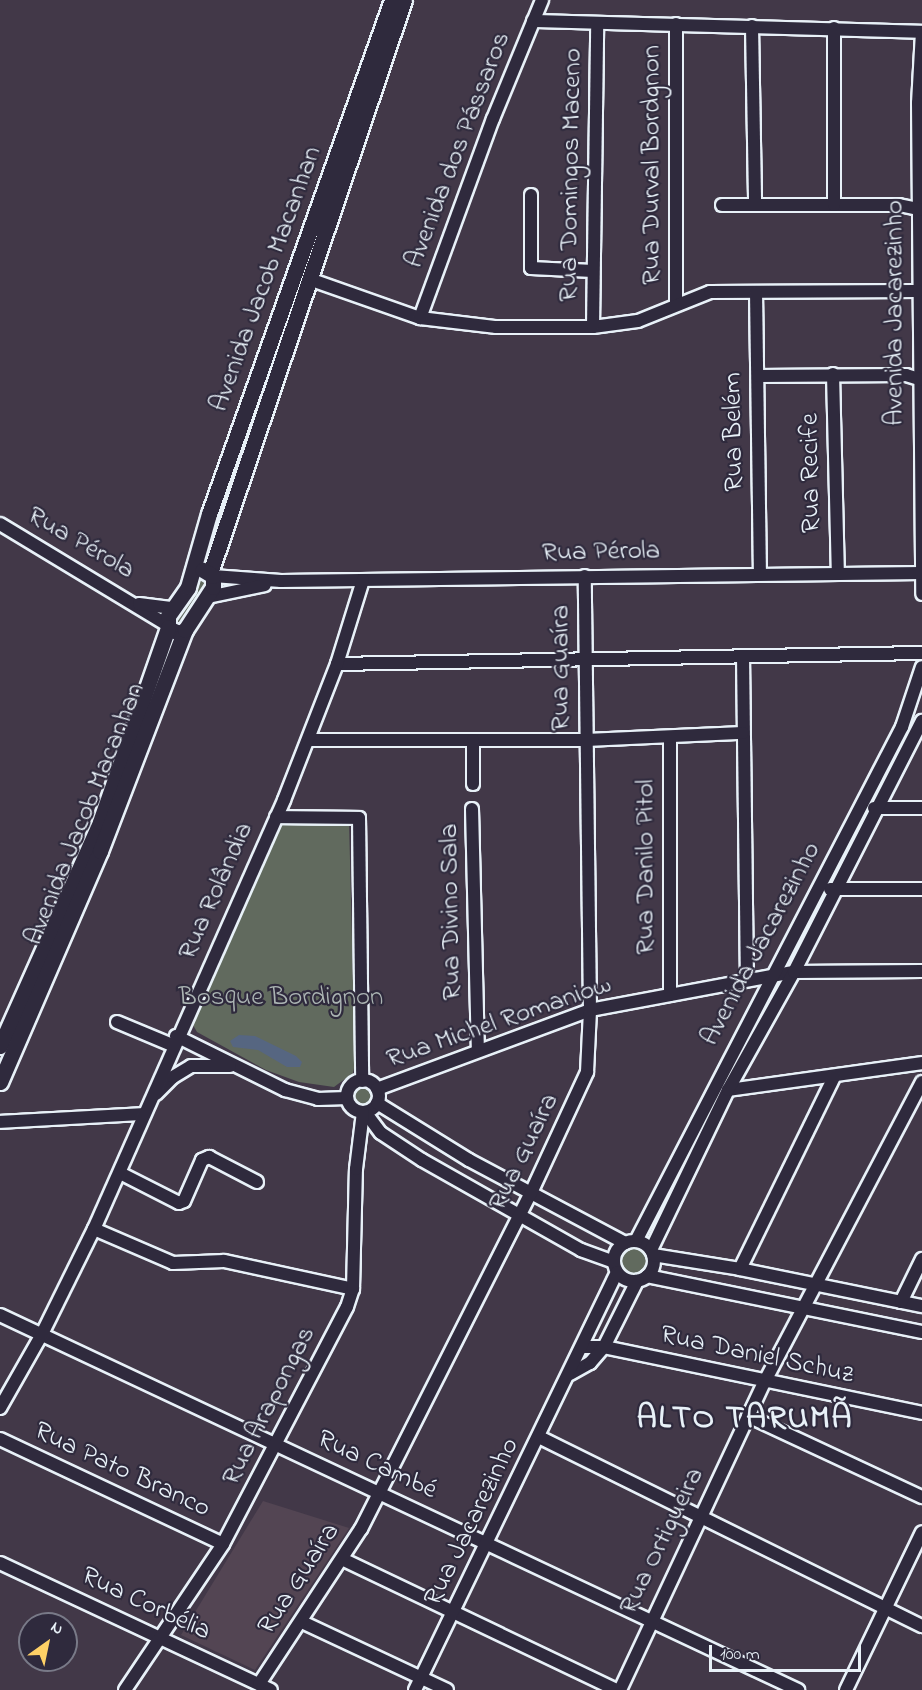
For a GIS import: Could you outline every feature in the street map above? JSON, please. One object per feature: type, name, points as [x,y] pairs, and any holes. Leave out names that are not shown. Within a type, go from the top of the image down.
[{"type":"main road","name":"Avenida Jacob Macanhan","points":[[0,1046],[100,822],[167,626],[171,608],[186,592],[209,514],[392,0]]},
{"type":"main road","name":"Avenida Jacob Macanhan","points":[[0,1083],[100,852],[185,630],[208,597],[211,575],[404,0]]},
{"type":"main road","points":[[191,576],[201,570],[211,575]]},
{"type":"main road","points":[[167,626],[179,633],[185,630]]},
{"type":"street","name":"Avenida dos Pássaros","points":[[420,318],[542,0]]},
{"type":"street","points":[[533,21],[922,32]]},
{"type":"street","name":"Rua Domingos Maceno","points":[[593,327],[597,24]]},
{"type":"street","name":"Rua Durval Bordgnon","points":[[676,24],[676,305]]},
{"type":"street","points":[[752,26],[755,205]]},
{"type":"street","points":[[834,28],[834,205]]},
{"type":"street","name":"Avenida Jacarezinho","points":[[922,32],[918,291],[921,373],[922,594]]},
{"type":"street","points":[[531,195],[531,268],[593,271]]},
{"type":"street","points":[[722,205],[899,205],[920,202]]},
{"type":"street","points":[[309,279],[420,318],[496,327],[593,327],[638,321],[710,292],[918,291]]},
{"type":"street","name":"Rua Belém","points":[[756,292],[760,572]]},
{"type":"street","points":[[758,376],[921,373]]},
{"type":"street","name":"Rua Recife","points":[[833,374],[838,572]]},
{"type":"street","name":"Rua Pérola","points":[[0,524],[138,604],[167,626]]},
{"type":"street","name":"Rua Pérola","points":[[211,575],[281,581],[760,572],[922,573]]},
{"type":"street","name":"Rua Guaíra","points":[[259,1684],[302,1622],[381,1492],[585,1080],[590,1010],[585,576]]},
{"type":"street","name":"Rua Rolândia","points":[[0,1408],[42,1334],[120,1173],[174,1041],[276,817],[308,740],[337,664],[363,580]]},
{"type":"street","name":"Rua Pérola","points":[[208,597],[281,581]]},
{"type":"street","name":"Rua Pérola","points":[[138,604],[171,608]]},
{"type":"street","points":[[337,664],[922,653]]},
{"type":"street","points":[[743,656],[742,733],[747,980]]},
{"type":"street","name":"Avenida Jacarezinho","points":[[631,1242],[902,727],[922,667]]},
{"type":"street","points":[[902,727],[921,728]]},
{"type":"street","name":"Avenida Jacarezinho","points":[[652,1253],[728,1090],[794,972],[921,728]]},
{"type":"street","points":[[308,740],[586,740],[742,733]]},
{"type":"street","name":"Rua Danilo Pitol","points":[[670,738],[670,995]]},
{"type":"street","points":[[473,740],[473,784]]},
{"type":"street","points":[[861,805],[879,809],[922,808]]},
{"type":"street","name":"Rua Divino Sala","points":[[472,809],[478,1049]]},
{"type":"street","points":[[276,817],[359,818],[362,1081]]},
{"type":"street","points":[[817,888],[922,889]]},
{"type":"street","name":"Rua Michel Romaniow","points":[[377,1089],[478,1049],[590,1010],[794,972],[922,971]]},
{"type":"street","points":[[117,1022],[174,1041],[285,1090],[318,1100],[347,1098]]},
{"type":"street","points":[[728,1090],[922,1063]]},
{"type":"street","points":[[150,1101],[173,1077],[191,1066],[234,1066]]},
{"type":"street","points":[[740,1269],[834,1077]]},
{"type":"street","points":[[362,1081],[377,1089],[378,1103]]},
{"type":"street","points":[[347,1098],[351,1086],[362,1081]]},
{"type":"street","name":"Rua Ortigueira","points":[[619,1690],[649,1622],[702,1518],[764,1383],[922,1082]]},
{"type":"street","points":[[347,1098],[354,1109],[364,1112],[371,1124],[398,1144],[519,1216],[615,1267],[625,1280],[642,1279],[922,1332]]},
{"type":"street","points":[[378,1103],[530,1195],[652,1253],[922,1306]]},
{"type":"street","points":[[364,1112],[378,1103]]},
{"type":"street","name":"Rua Arapongas","points":[[125,1690],[223,1544],[353,1289],[356,1169],[364,1112]]},
{"type":"street","points":[[0,1122],[144,1114]]},
{"type":"street","points":[[120,1173],[179,1203],[184,1201],[202,1160],[209,1158],[257,1182]]},
{"type":"street","points":[[94,1229],[173,1263],[224,1261],[353,1289]]},
{"type":"street","points":[[615,1267],[617,1250],[631,1242]]},
{"type":"street","points":[[570,1374],[590,1363],[604,1347],[642,1279],[653,1267],[652,1253]]},
{"type":"street","points":[[901,1302],[922,1259]]},
{"type":"street","name":"Rua Jacarezinho","points":[[415,1690],[570,1374],[615,1267]]},
{"type":"street","name":"Rua Cambé","points":[[0,1315],[381,1492],[649,1622],[798,1690]]},
{"type":"street","name":"Rua Daniel Schuz","points":[[582,1347],[604,1347],[764,1383],[922,1413]]},
{"type":"street","points":[[748,1416],[922,1497]]},
{"type":"street","points":[[539,1437],[922,1626]]},
{"type":"street","name":"Rua Pato Branco","points":[[0,1439],[223,1544]]},
{"type":"street","points":[[846,1690],[922,1532]]},
{"type":"street","points":[[342,1559],[454,1614],[619,1690]]},
{"type":"street","name":"Rua Corbélia","points":[[0,1563],[271,1690]]},
{"type":"street","points":[[302,1622],[447,1690]]},
{"type":"shaded area","points":[[263,1501],[349,1528],[255,1670],[181,1635]]},
{"type":"green space","points":[[198,579],[207,579],[206,592],[192,602],[185,620],[175,623],[172,614]]},
{"type":"green space","name":"Bosque Bordignon","points":[[282,820],[349,820],[355,1063],[353,1073],[334,1087],[299,1082],[266,1070],[197,1032],[193,1025]]},
{"type":"green space","points":[[362,1085],[370,1089],[374,1097],[370,1105],[362,1109],[354,1105],[350,1097],[354,1089]]},
{"type":"green space","points":[[633,1248],[642,1252],[646,1261],[642,1270],[633,1274],[624,1270],[620,1261],[624,1252]]},
{"type":"water","points":[[239,1035],[255,1036],[296,1056],[302,1062],[300,1067],[287,1067],[258,1050],[233,1047],[230,1041]]},
{"type":"district","name":"ALTO TARUMÃ","points":[[744,1420]]}]
